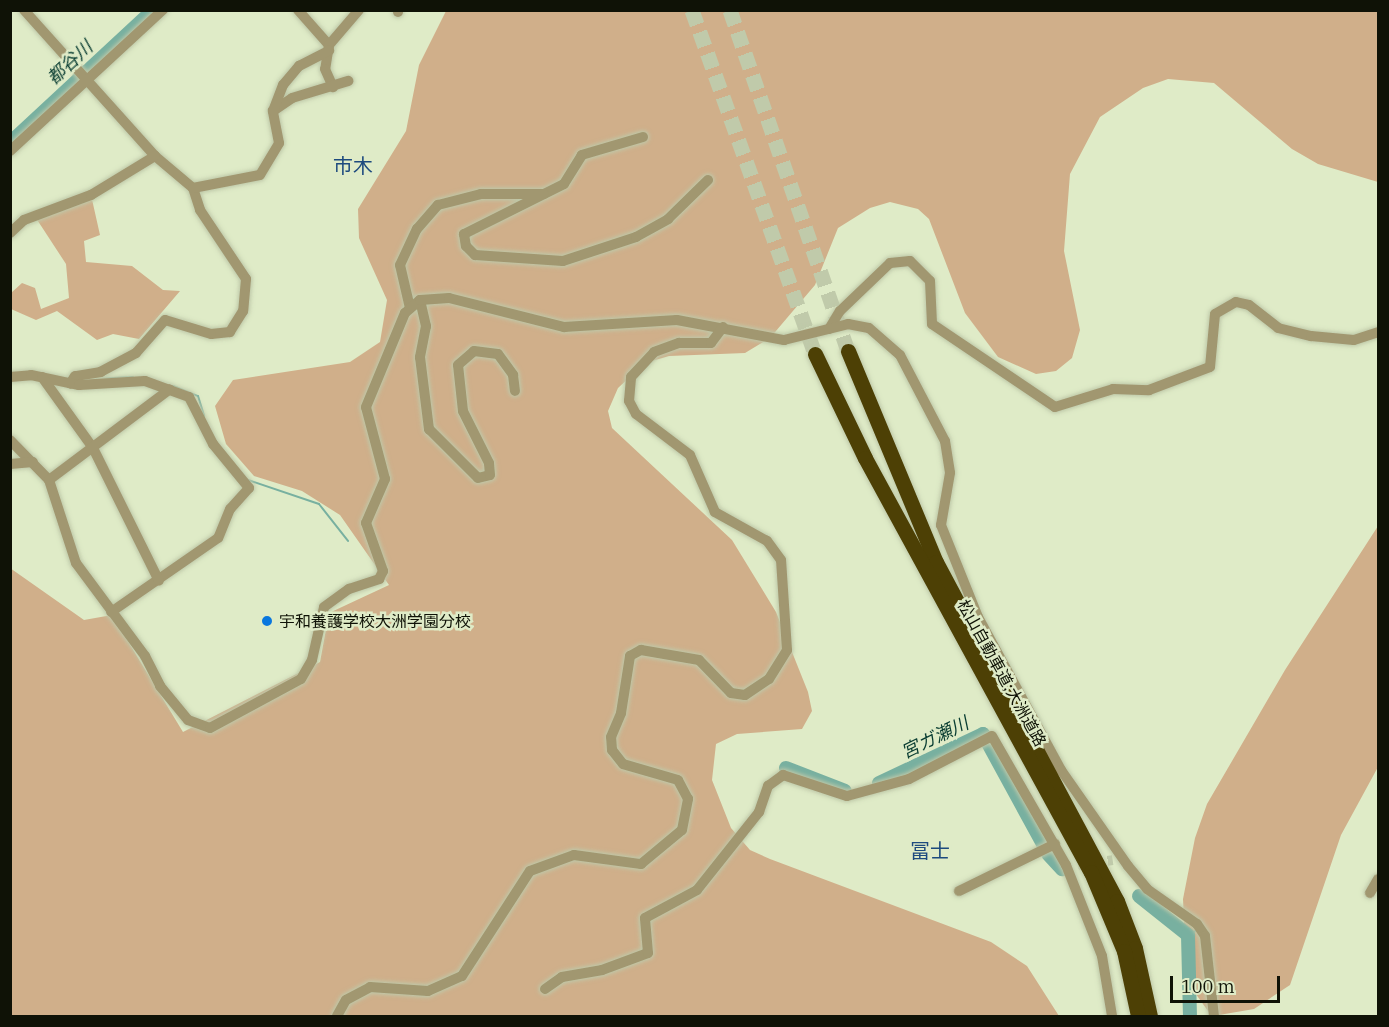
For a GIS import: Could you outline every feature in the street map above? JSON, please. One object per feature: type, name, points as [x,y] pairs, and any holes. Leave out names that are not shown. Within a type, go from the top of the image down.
[{"type":"highway","name":"松山自動車道;大洲道路","points":[[848,351],[936,562],[1117,901],[1135,948],[1150,1017]]},
{"type":"highway","name":"松山自動車道;大洲道路","points":[[815,354],[871,468],[1091,872],[1117,928],[1135,994],[1137,1017]]},
{"type":"street","points":[[24,10],[155,156],[194,188],[201,210],[246,279],[237,322],[222,335],[165,320],[136,353],[110,368],[71,382]]},
{"type":"street","points":[[10,150],[85,76],[163,10]]},
{"type":"street","points":[[298,10],[329,48],[325,69],[333,87]]},
{"type":"street","points":[[194,188],[260,174],[279,142],[273,111],[289,76],[329,48],[359,10]]},
{"type":"street","points":[[273,111],[292,98],[348,81]]},
{"type":"street","points":[[643,137],[582,155],[564,184],[550,194],[464,234],[466,246],[475,255],[563,261],[636,237],[668,219],[708,180]]},
{"type":"street","points":[[10,233],[24,220],[91,195],[155,156]]},
{"type":"street","points":[[410,308],[400,265],[417,229],[438,205],[481,194],[550,194]]},
{"type":"street","points":[[829,329],[840,311],[890,263],[910,261],[930,281],[932,324],[1055,407],[1113,389],[1149,390],[1210,367],[1215,314],[1236,302],[1249,305],[1278,328],[1311,336],[1354,340],[1378,332]]},
{"type":"street","points":[[10,440],[49,480],[71,552],[160,686],[200,727],[223,722],[301,679],[312,660],[324,607],[349,589],[379,579],[383,571],[366,523],[385,479],[366,407],[410,308],[420,300],[449,298],[564,327],[677,320],[723,327],[752,338],[784,340],[829,329],[869,328],[900,355],[951,459],[941,525],[978,617],[1061,770],[1128,866],[1147,889],[1197,924],[1205,936],[1214,1017]]},
{"type":"street","points":[[420,300],[426,326],[420,357],[429,429],[478,478],[490,475],[489,463],[463,411],[458,365],[474,351],[498,354],[509,368],[515,391]]},
{"type":"street","points":[[337,1017],[346,1000],[370,987],[428,991],[462,976],[530,871],[574,855],[641,864],[682,830],[688,799],[678,780],[623,764],[612,750],[610,737],[621,713],[630,656],[641,650],[692,658],[731,693],[745,695],[769,679],[787,650],[777,553],[715,512],[690,455],[636,414],[629,401],[631,377],[654,352],[679,342],[711,343],[723,327]]},
{"type":"street","points":[[42,377],[93,448],[159,580]]},
{"type":"street","points":[[10,378],[42,377],[71,382],[145,381],[170,388],[193,401],[213,444],[249,488],[230,509],[218,538],[111,612]]},
{"type":"street","points":[[49,480],[170,388]]},
{"type":"street","points":[[10,464],[33,462]]},
{"type":"street","points":[[545,989],[562,977],[602,970],[648,953],[645,918],[697,890],[759,812],[768,786],[783,775],[847,796],[909,779],[992,736],[1055,844],[1072,865],[1102,956],[1112,1017]]},
{"type":"street","points":[[959,891],[1055,844]]},
{"type":"street","points":[[1113,860],[1128,866]]},
{"type":"street","points":[[1370,893],[1378,879]]},
{"type":"shaded area","points":[[446,11],[1378,11],[1378,182],[1318,164],[1292,149],[1214,83],[1168,79],[1143,88],[1100,117],[1070,174],[1064,251],[1080,330],[1072,358],[1056,371],[1036,374],[998,357],[965,313],[929,219],[918,209],[890,202],[870,208],[838,228],[815,285],[770,338],[745,353],[669,356],[645,363],[618,388],[608,411],[612,428],[732,540],[776,612],[808,692],[812,711],[802,729],[737,734],[716,744],[712,780],[731,828],[750,850],[770,859],[991,942],[1027,966],[1059,1016],[11,1016],[10,568],[84,620],[112,615],[183,732],[320,662],[329,613],[389,585],[340,515],[302,491],[254,476],[226,444],[215,406],[233,380],[350,362],[380,342],[387,300],[359,238],[358,209],[406,131],[419,65]]},
{"type":"shaded area","points":[[91,195],[100,235],[84,241],[86,262],[132,266],[163,290],[180,291],[139,339],[113,334],[97,340],[57,311],[36,320],[11,309],[11,293],[22,283],[35,288],[41,309],[69,298],[66,264],[34,215]]},
{"type":"shaded area","points":[[1378,526],[1378,767],[1341,835],[1290,985],[1254,1009],[1219,1015],[1208,1011],[1193,990],[1186,964],[1183,899],[1195,838],[1207,804],[1285,670]]},
{"type":"waterway","name":"都谷川","points":[[10,143],[153,10]]},
{"type":"waterway","points":[[94,379],[133,377]]},
{"type":"waterway","points":[[173,386],[198,396],[204,416]]},
{"type":"waterway","points":[[248,480],[319,504],[348,541]]},
{"type":"waterway","name":"宮ガ瀬川","points":[[879,783],[983,734],[1043,844]]},
{"type":"waterway","name":"宮ガ瀬川","points":[[786,768],[845,791]]},
{"type":"waterway","name":"宮ガ瀬川","points":[[1048,854],[1062,869]]},
{"type":"waterway","name":"宮ガ瀬川","points":[[1139,896],[1188,935],[1190,1016]]},
{"type":"waterway","points":[[1188,935],[1197,930]]},
{"type":"tunnel","points":[[692,10],[815,354]]},
{"type":"tunnel","points":[[730,10],[848,351]]},
{"type":"tunnel","points":[[1078,865],[1113,860]]},
{"type":"place","name":"宇和養護学校大洲学園分校","points":[[267,621]]},
{"type":"district","name":"市木","points":[[353,165]]},
{"type":"district","name":"冨士","points":[[930,850]]}]
